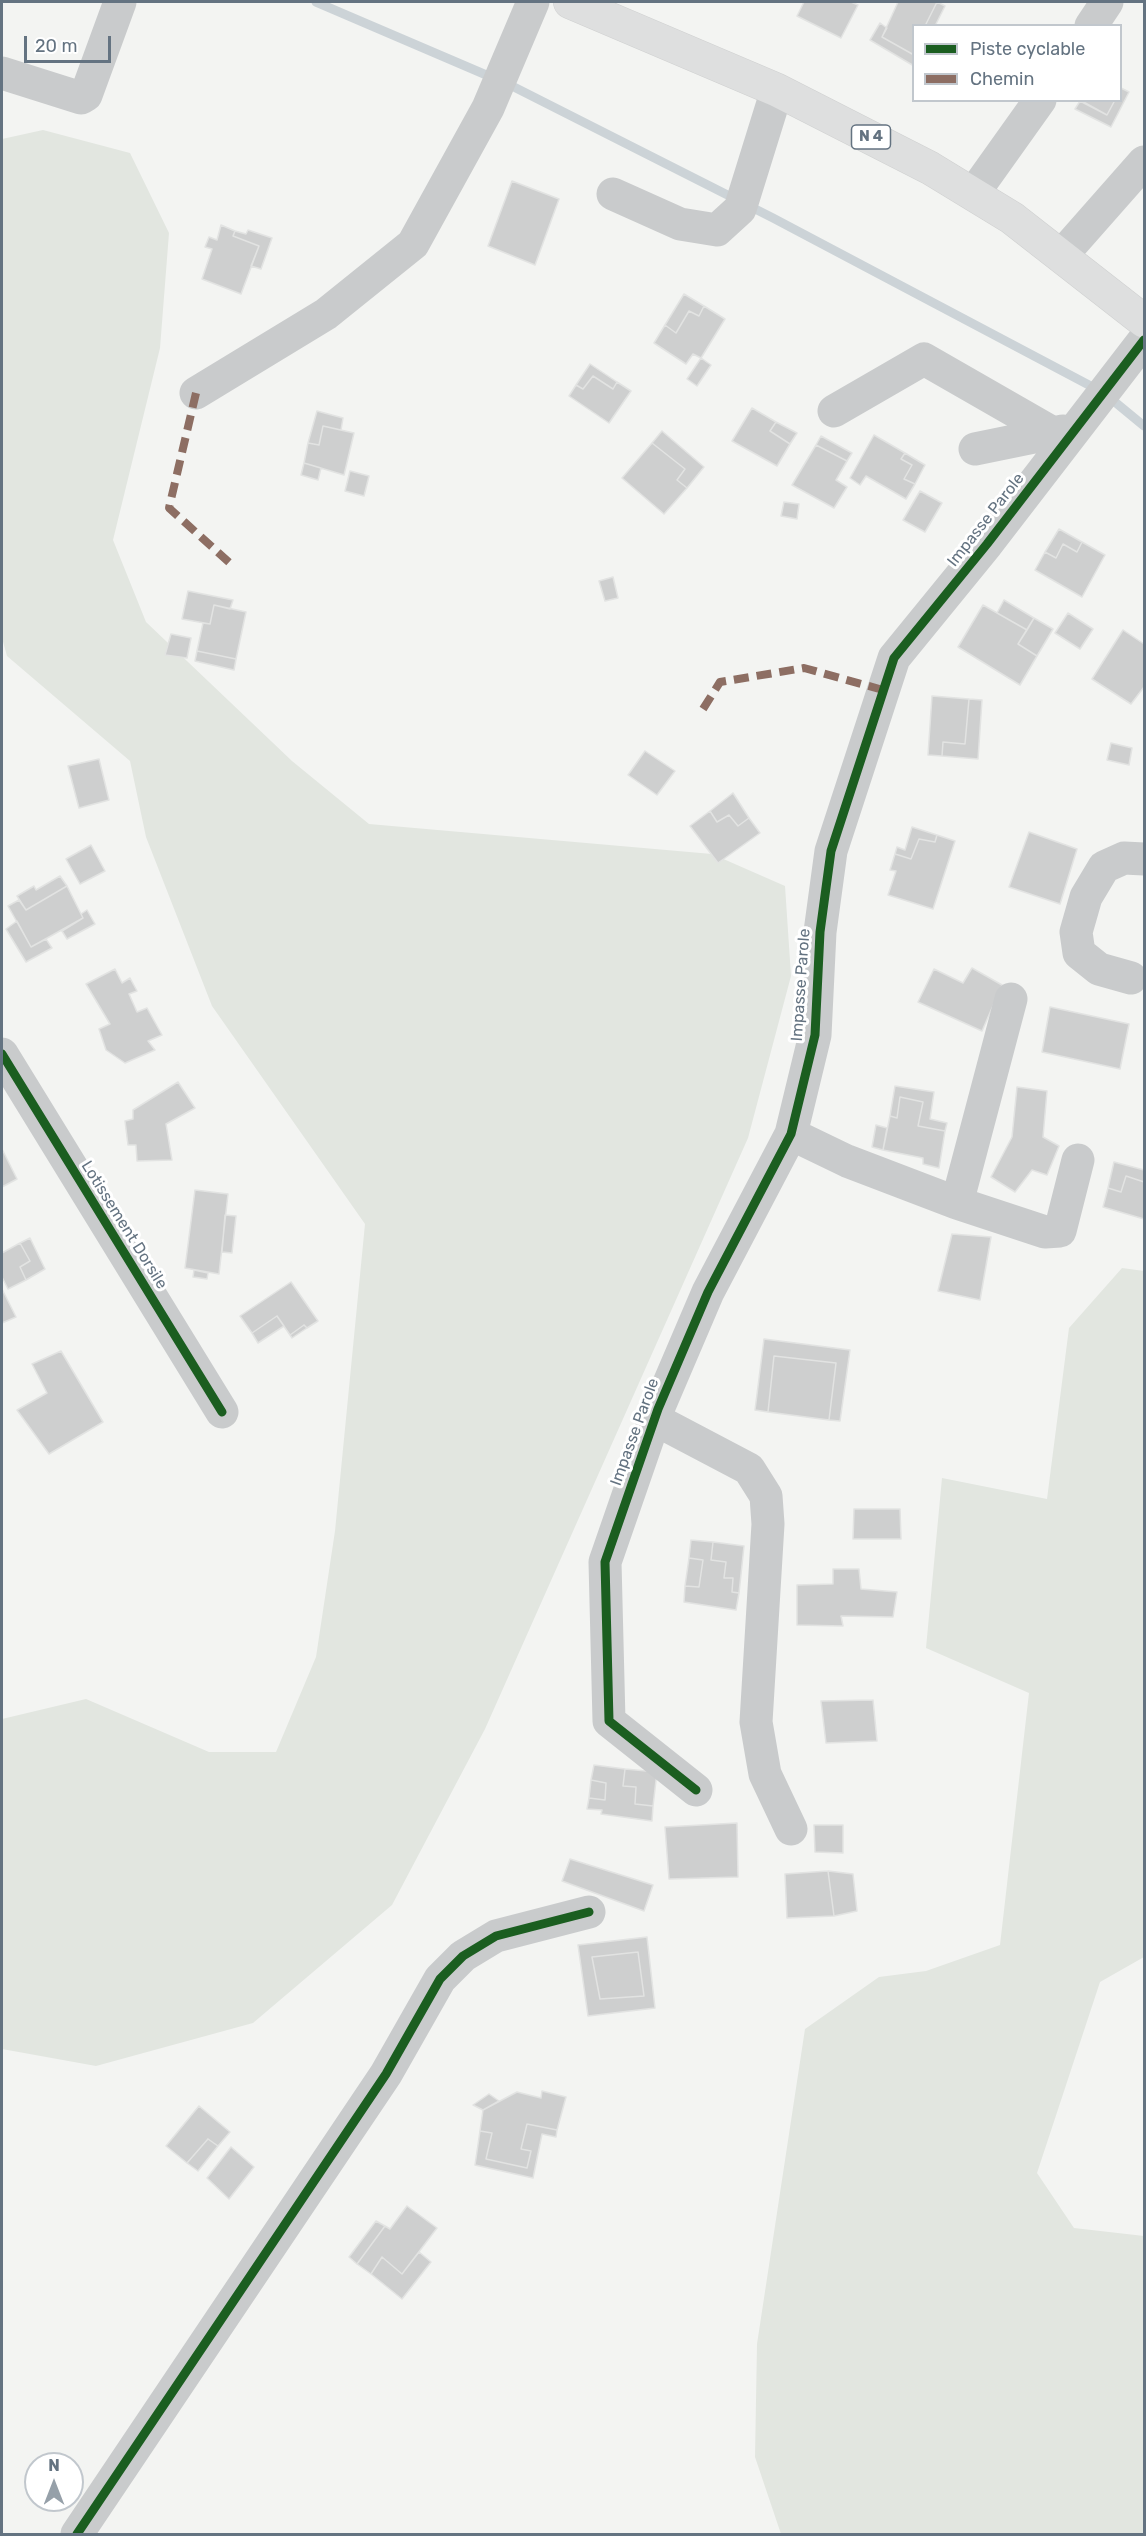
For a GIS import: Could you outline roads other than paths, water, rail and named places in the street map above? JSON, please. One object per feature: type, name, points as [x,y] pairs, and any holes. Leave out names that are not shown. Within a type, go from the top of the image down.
[{"type":"main road","name":"N 4","points":[[570,2],[777,90],[930,168],[1012,218],[1144,321]]},
{"type":"street","points":[[2,73],[70,97],[81,98],[86,95],[120,2]]},
{"type":"street","points":[[196,393],[326,314],[413,244],[488,108],[533,2]]},
{"type":"street","points":[[1092,24],[1107,2]]},
{"type":"street","points":[[613,194],[680,224],[717,230],[743,200],[777,90]]},
{"type":"street","points":[[974,194],[1039,102]]},
{"type":"street","points":[[1062,255],[1144,162]]},
{"type":"street","name":"Impasse Parole","points":[[696,1790],[609,1720],[605,1562],[654,1419],[708,1292],[791,1134],[815,1035],[820,932],[831,851],[894,658],[1065,431],[1105,392],[1144,340]]},
{"type":"street","points":[[834,411],[924,359],[1065,431]]},
{"type":"street","points":[[975,449],[1065,431]]},
{"type":"street","points":[[1131,978],[1099,969],[1079,953],[1076,933],[1086,897],[1104,867],[1124,858],[1144,859]]},
{"type":"street","points":[[957,1203],[1011,999]]},
{"type":"street","name":"Lotissement Dorsile","points":[[2,1054],[222,1412]]},
{"type":"street","points":[[791,1134],[847,1161],[957,1203],[1046,1232],[1060,1231],[1078,1160]]},
{"type":"street","points":[[654,1419],[749,1469],[766,1496],[768,1524],[756,1722],[765,1774],[791,1829]]},
{"type":"street","points":[[77,2535],[386,2074],[440,1978],[476,1946],[496,1936],[590,1912]]},
{"type":"waterway","points":[[316,2],[512,86],[773,218],[1104,393],[1144,426]]}]
